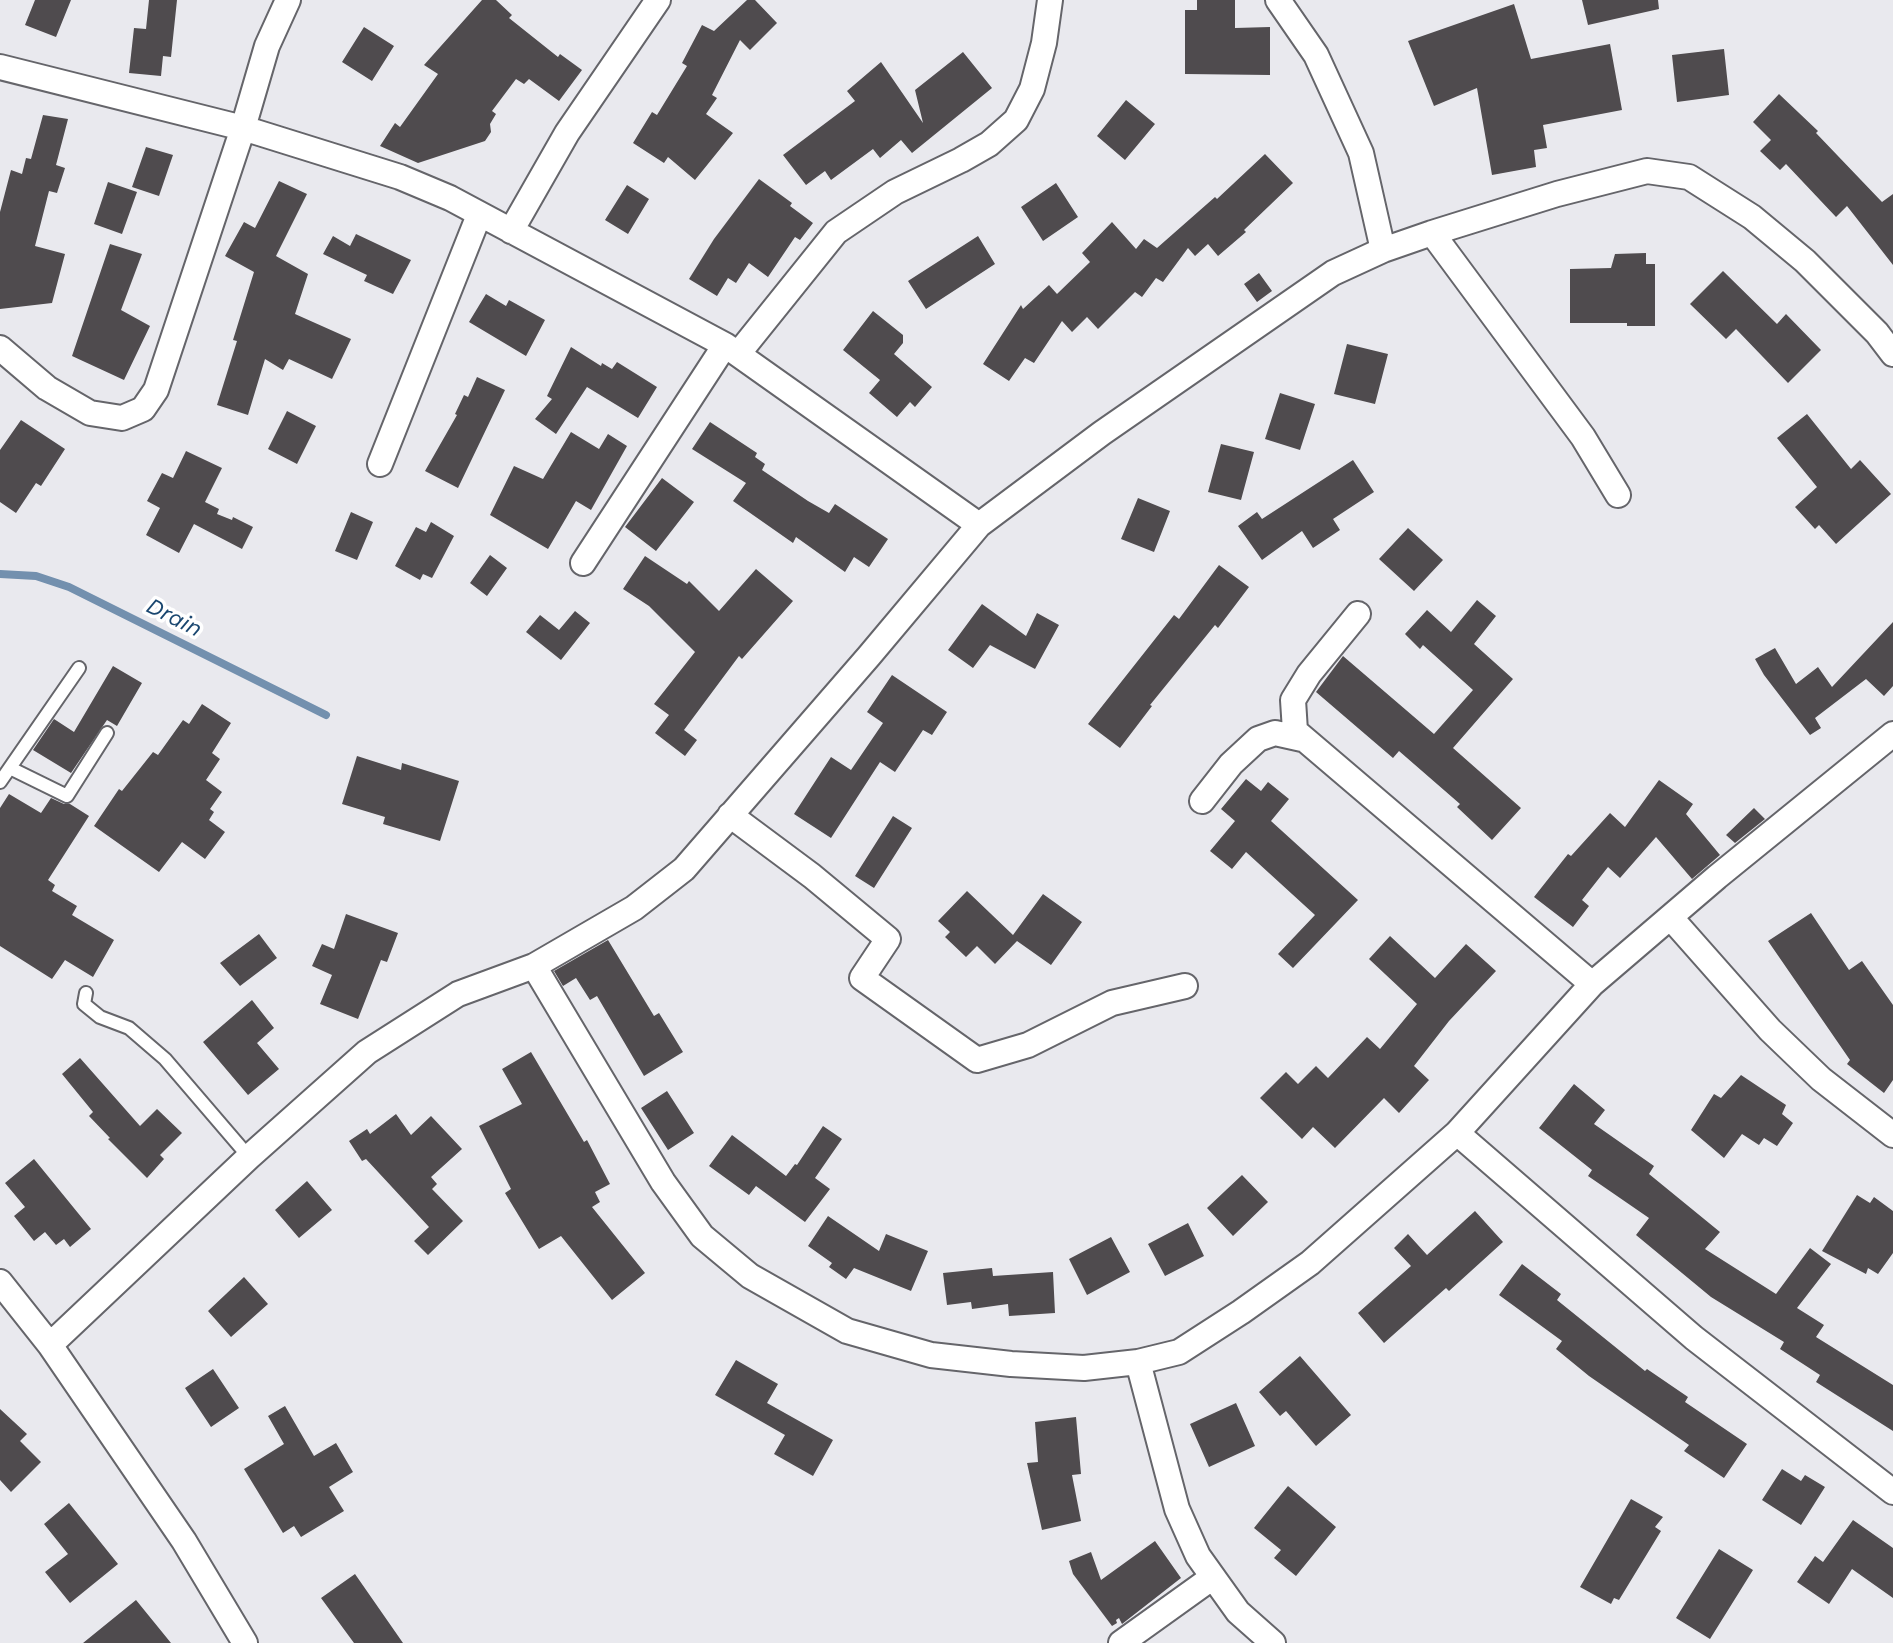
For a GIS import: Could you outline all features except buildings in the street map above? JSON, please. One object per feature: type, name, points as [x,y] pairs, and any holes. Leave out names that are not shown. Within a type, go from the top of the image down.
[{"type":"street","points":[[0,348],[47,387],[90,413],[122,418],[143,409],[156,390],[243,128],[267,46],[288,0]]},
{"type":"street","points":[[511,230],[567,133],[658,0]]},
{"type":"street","points":[[583,563],[732,350],[836,232],[895,192],[989,144],[1016,120],[1032,89],[1044,43],[1050,0]]},
{"type":"street","points":[[1278,0],[1316,55],[1361,153],[1383,250]]},
{"type":"street","points":[[0,67],[243,128],[400,177],[450,198],[732,350],[979,525]]},
{"type":"street","points":[[50,1345],[249,1157],[367,1052],[458,994],[534,966],[644,900],[684,869],[979,525],[1102,433],[1333,273],[1383,250],[1557,194],[1647,172],[1689,177],[1752,217],[1885,325],[1893,354]]},
{"type":"street","points":[[380,464],[479,215]]},
{"type":"street","points":[[1432,233],[1583,437],[1618,495]]},
{"type":"street","points":[[1358,614],[1309,674],[1293,700],[1295,731],[1302,740],[1592,984]]},
{"type":"street","points":[[1202,801],[1231,764],[1258,739],[1275,733],[1302,740]]},
{"type":"street","points":[[534,966],[663,1182],[702,1236],[750,1276],[847,1331],[931,1354],[1011,1364],[1084,1368],[1138,1362],[1179,1352],[1310,1263],[1457,1133],[1592,984],[1717,877],[1893,734]]},
{"type":"street","points":[[730,815],[812,876],[888,939],[862,978],[977,1060],[1028,1045],[1112,1003],[1185,986]]},
{"type":"street","points":[[1671,918],[1770,1030],[1821,1079],[1893,1135]]},
{"type":"street","points":[[1457,1133],[1694,1338],[1893,1492]]},
{"type":"street","points":[[0,1282],[50,1345],[184,1541],[245,1643]]},
{"type":"street","points":[[1138,1362],[1177,1509],[1198,1556],[1238,1612],[1273,1643]]},
{"type":"street","points":[[1121,1643],[1213,1577]]},
{"type":"lane","points":[[0,782],[79,668]]},
{"type":"lane","points":[[10,768],[67,796],[107,733]]},
{"type":"lane","points":[[86,993],[83,1003],[100,1017],[129,1027],[165,1059],[249,1157]]},
{"type":"waterway","name":"Drain","points":[[0,574],[36,576],[69,587],[326,715]]}]
